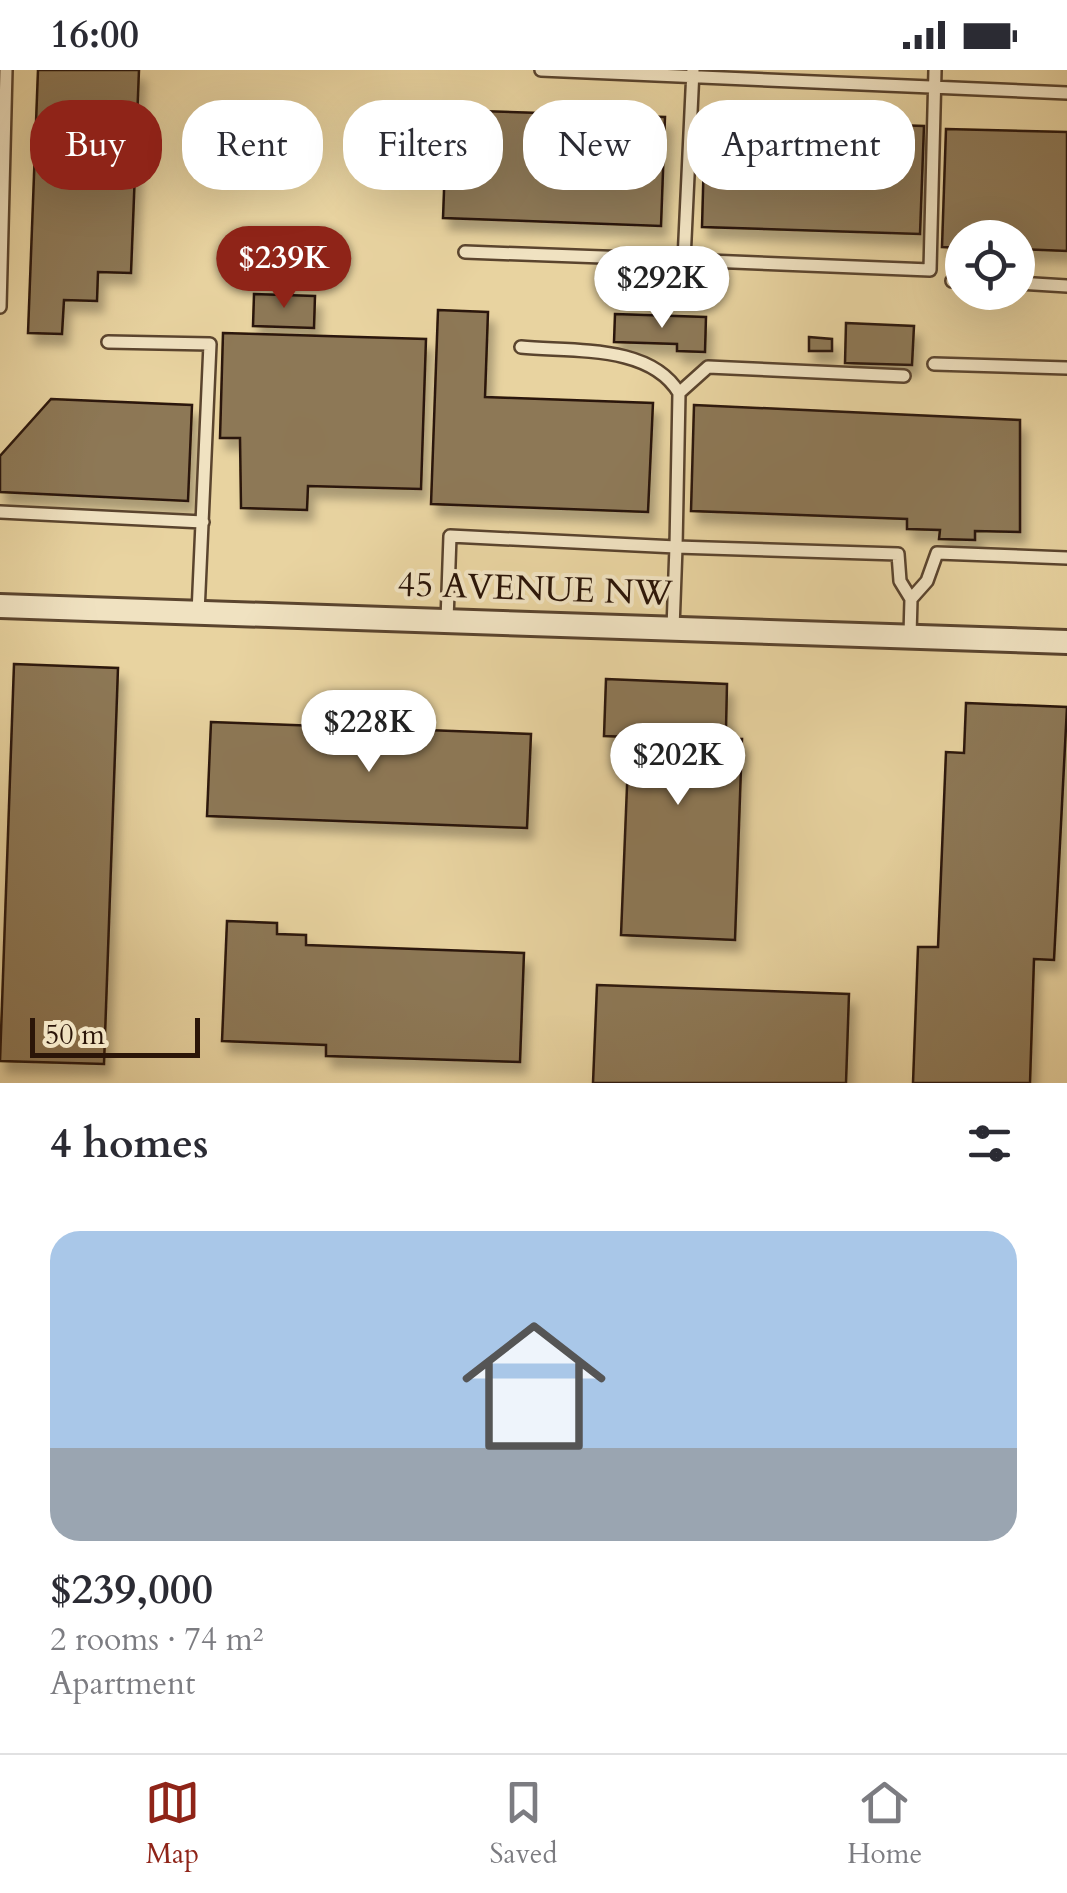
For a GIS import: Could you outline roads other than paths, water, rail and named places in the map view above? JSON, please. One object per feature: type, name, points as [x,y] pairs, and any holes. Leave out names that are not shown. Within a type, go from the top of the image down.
[{"type":"street","name":"45 AVENUE NW","points":[[0,606],[1067,642]]},
{"type":"lane","points":[[0,308],[6,70]]},
{"type":"lane","points":[[541,70],[693,73],[1067,93]]},
{"type":"lane","points":[[465,252],[930,270],[935,70]]},
{"type":"lane","points":[[684,260],[693,73]]},
{"type":"lane","points":[[1035,285],[1067,286]]},
{"type":"lane","points":[[108,342],[210,344],[198,613]]},
{"type":"lane","points":[[521,347],[624,357],[651,365],[668,375],[679,394],[673,628]]},
{"type":"lane","points":[[934,364],[1067,368]]},
{"type":"lane","points":[[679,394],[708,367],[904,376]]},
{"type":"lane","points":[[0,512],[204,522]]},
{"type":"lane","points":[[447,620],[450,536],[898,554],[900,581],[911,599],[910,636]]},
{"type":"lane","points":[[911,599],[927,581],[937,553],[1067,558]]}]
